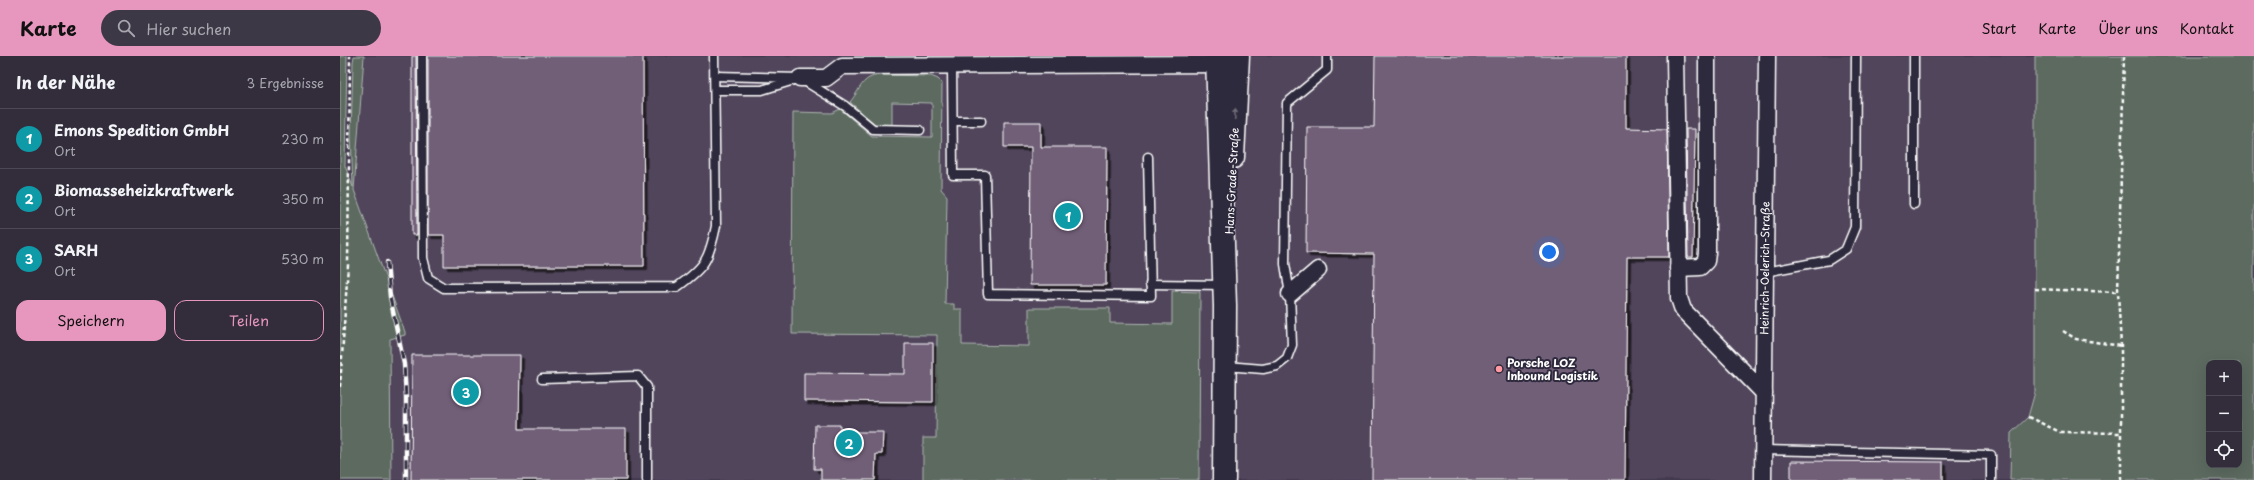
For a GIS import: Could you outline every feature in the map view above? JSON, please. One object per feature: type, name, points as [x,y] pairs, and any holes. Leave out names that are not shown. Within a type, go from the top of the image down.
[{"type":"street","points":[[1675,56],[1678,298],[1683,310],[1764,393]]},
{"type":"street","points":[[1678,268],[1700,267],[1706,261],[1707,56]]},
{"type":"street","name":"Heinrich-Oelerich-Straße","points":[[1763,480],[1767,56]]},
{"type":"street","points":[[800,78],[826,78],[842,66],[882,61],[952,65],[1227,60]]},
{"type":"street","name":"Hans-Grade-Straße","points":[[1225,306],[1227,60]]},
{"type":"street","name":"Hans-Grade-Straße","points":[[1224,480],[1227,60]]},
{"type":"street","points":[[1290,294],[1318,270]]},
{"type":"lane","points":[[422,56],[423,258],[428,278],[444,288],[676,287],[695,274],[710,254],[716,226],[714,56]]},
{"type":"lane","points":[[1224,366],[1263,369],[1276,366],[1287,358],[1292,346],[1293,334],[1290,294],[1285,264],[1287,103],[1327,70],[1327,56]]},
{"type":"lane","points":[[1765,272],[1828,260],[1846,249],[1855,227],[1856,56]]},
{"type":"lane","points":[[1914,56],[1914,204]]},
{"type":"lane","points":[[952,65],[953,175],[985,176],[988,294],[1151,296],[1148,157]]},
{"type":"lane","points":[[715,76],[800,78],[845,106],[873,129],[920,130]]},
{"type":"lane","points":[[715,90],[762,90],[800,78]]},
{"type":"lane","points":[[953,121],[981,122]]},
{"type":"lane","points":[[1150,284],[1224,285]]},
{"type":"lane","points":[[542,378],[638,376],[647,387],[647,480]]},
{"type":"lane","points":[[1763,450],[1991,455],[1991,480]]},
{"type":"path","points":[[340,387],[348,264],[350,56]]},
{"type":"path","points":[[2121,480],[2121,346],[2118,292],[2124,56]]},
{"type":"path","points":[[2035,289],[2118,292]]},
{"type":"path","points":[[2063,331],[2076,339],[2121,346]]},
{"type":"path","points":[[2028,416],[2060,432],[2122,433]]},
{"type":"shaded area","points":[[364,56],[2035,56],[2035,392],[2028,417],[2011,433],[2010,480],[352,480],[354,193]]},
{"type":"green space","points":[[340,56],[347,56],[345,166],[353,187],[351,135],[353,62],[354,56],[364,56],[354,190],[405,332],[405,335],[390,339],[391,480],[340,480]]},
{"type":"green space","points":[[2035,56],[2254,56],[2254,480],[2010,480],[2011,433],[2028,417],[2035,392]]},
{"type":"green space","points":[[874,76],[931,76],[938,79],[942,83],[941,189],[947,196],[945,304],[954,304],[954,309],[962,309],[962,345],[1029,346],[1029,308],[1110,308],[1110,323],[1172,324],[1172,291],[1200,292],[1199,480],[923,480],[923,438],[936,438],[937,335],[792,334],[793,112],[832,113],[840,109],[872,136],[932,137],[932,103],[892,102],[892,126],[875,124],[850,102],[865,81]]},
{"type":"building","points":[[412,56],[416,56],[417,235],[412,235]]},
{"type":"building","points":[[428,56],[643,56],[644,266],[444,266],[444,235],[428,235]]},
{"type":"building","name":"Porsche LOZ Inbound Logistik","points":[[1375,56],[1626,56],[1626,128],[1667,129],[1669,257],[1627,257],[1625,480],[1372,480],[1374,254],[1306,253],[1307,127],[1374,127]]},
{"type":"building","points":[[1004,122],[1041,122],[1041,147],[1107,147],[1106,285],[1030,285],[1031,147],[1004,147]]},
{"type":"building","points":[[1686,129],[1695,129],[1693,257],[1688,257]]},
{"type":"building","points":[[905,343],[933,343],[933,402],[804,401],[804,373],[905,374]]},
{"type":"building","points":[[412,355],[520,355],[519,429],[626,429],[626,480],[411,480]]},
{"type":"building","points":[[815,425],[840,425],[840,432],[883,432],[882,454],[876,454],[875,480],[821,480],[821,469],[814,469]]},
{"type":"building","points":[[1791,461],[1943,462],[1943,480],[1791,480]]},
{"type":"railway","points":[[387,262],[390,297],[404,364],[406,397],[406,480]]},
{"type":"place","name":"Emons Spedition GmbH","points":[[1068,216]]},
{"type":"place","name":"Porsche LOZ Inbound Logistik","points":[[1499,369]]},
{"type":"place","name":"SARH","points":[[466,392]]},
{"type":"place","name":"Biomasseheizkraftwerk","points":[[849,443]]}]
